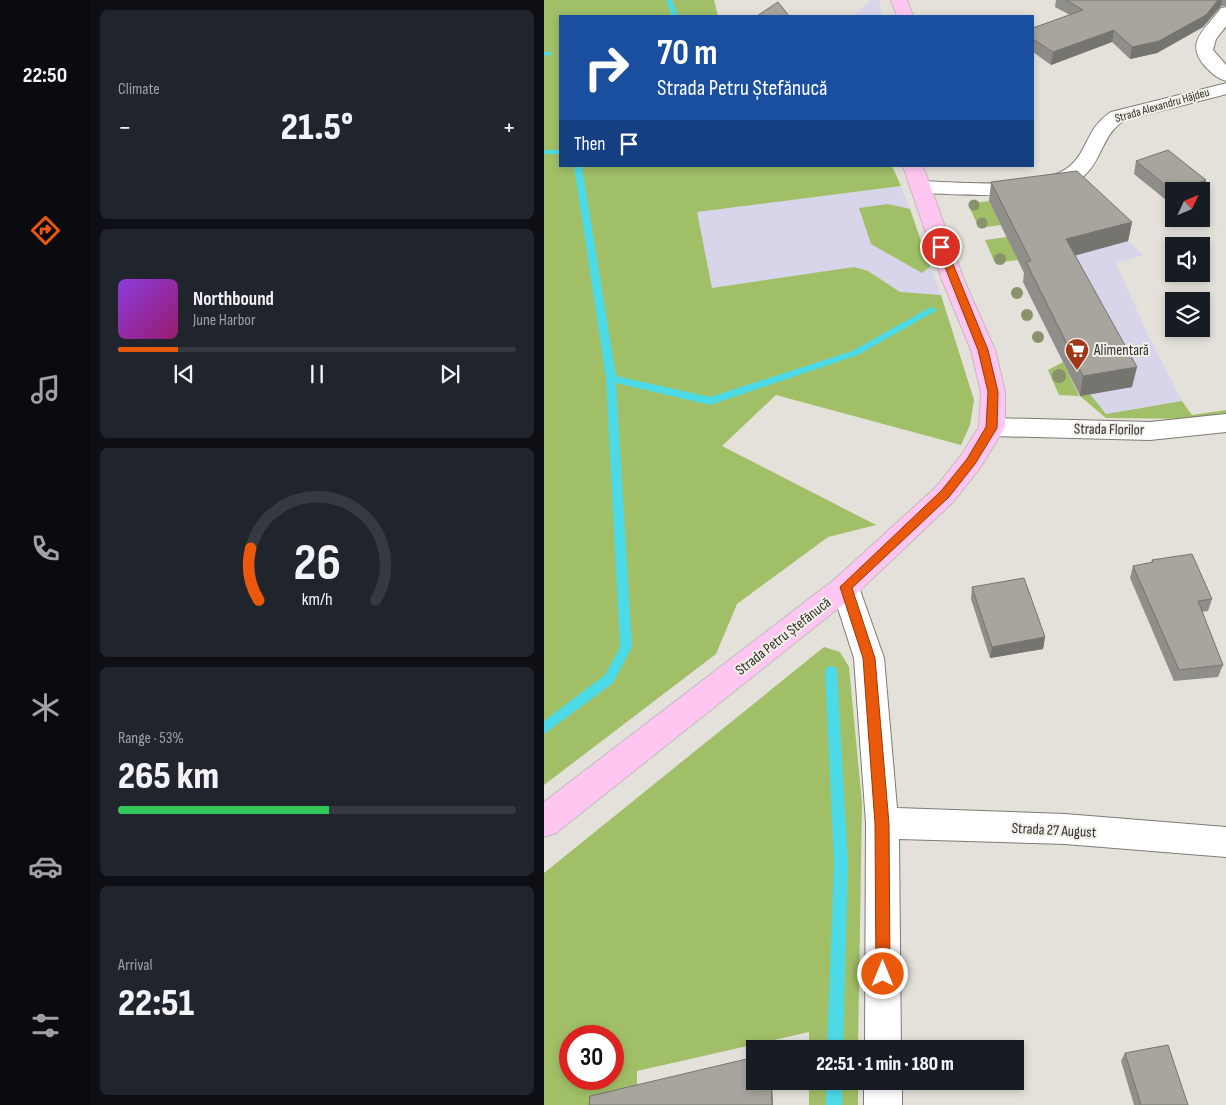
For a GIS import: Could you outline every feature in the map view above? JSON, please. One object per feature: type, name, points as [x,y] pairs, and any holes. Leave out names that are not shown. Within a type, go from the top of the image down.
[{"type":"main road","points":[[899,0],[905,15]]},
{"type":"main road","points":[[917,177],[953,280],[983,350],[993,392],[992,428]]},
{"type":"main road","name":"Strada Petru Ștefănucă","points":[[544,822],[845,587],[945,494],[971,461],[992,428]]},
{"type":"street","name":"Strada Alexandru Hâjdeu","points":[[1226,12],[1216,28],[1205,38],[1202,50],[1207,58],[1226,76]]},
{"type":"street","name":"Strada Alexandru Hâjdeu","points":[[917,177],[1012,188],[1060,181],[1076,172],[1089,159],[1099,132],[1109,120],[1226,88]]},
{"type":"street","name":"Strada Florilor","points":[[992,428],[1150,430],[1226,423]]},
{"type":"street","points":[[845,587],[869,658],[882,824],[883,1040]]},
{"type":"street","name":"Strada 27 August","points":[[882,824],[1065,829],[1226,842]]},
{"type":"street","points":[[883,1090],[884,1105]]},
{"type":"shaded area","points":[[871,0],[879,0],[882,15],[855,15]]},
{"type":"shaded area","points":[[901,186],[941,295],[625,307],[610,223]]},
{"type":"shaded area","points":[[1074,190],[1143,255],[1116,263],[1149,337],[1182,401],[1106,414],[1090,394],[1080,396],[1023,282],[1028,281],[989,201]]},
{"type":"green space","points":[[544,0],[714,0],[718,15],[559,15],[559,167],[892,167],[901,186],[697,212],[712,288],[854,267],[868,271],[900,292],[941,295],[974,400],[970,425],[961,445],[776,395],[722,446],[876,525],[828,537],[737,604],[716,654],[544,785]]},
{"type":"green space","points":[[989,201],[1001,225],[979,228],[968,204]]},
{"type":"green space","points":[[888,204],[910,209],[930,267],[922,273],[871,244],[859,208]]},
{"type":"green space","points":[[1007,237],[1018,260],[995,263],[985,240]]},
{"type":"green space","points":[[1063,362],[1079,396],[1059,395],[1048,370]]},
{"type":"green space","points":[[1090,394],[1106,414],[1182,401],[1192,415],[1226,410],[1226,416],[1201,419],[1106,418],[1079,396]]},
{"type":"green space","points":[[824,647],[840,652],[849,667],[862,803],[858,1040],[809,1040],[809,1032],[774,1040],[746,1040],[746,1046],[637,1071],[637,1090],[592,1105],[544,1105],[544,873]]},
{"type":"green space","points":[[809,1090],[858,1090],[858,1105],[809,1105]]},
{"type":"building","points":[[1066,0],[1218,0],[1206,15],[1159,41],[1132,47],[1114,30],[1053,52],[1034,40],[1034,28],[1083,10]]},
{"type":"building","points":[[778,2],[788,15],[758,15]]},
{"type":"building","points":[[1168,150],[1206,180],[1201,182],[1165,182],[1165,185],[1136,161]]},
{"type":"building","points":[[1077,171],[1132,222],[1066,239],[1137,367],[1083,376],[1026,262],[1031,261],[991,182]]},
{"type":"building","points":[[1192,554],[1212,599],[1198,601],[1223,665],[1179,670],[1133,566],[1153,562],[1152,560]]},
{"type":"building","points":[[1024,578],[1045,637],[992,647],[972,587]]},
{"type":"building","points":[[1168,1045],[1188,1105],[1141,1105],[1125,1053]]},
{"type":"building","points":[[746,1059],[746,1090],[771,1090],[772,1105],[589,1105],[590,1096],[624,1090],[624,1088]]},
{"type":"waterway","points":[[669,0],[675,15]]},
{"type":"waterway","points":[[544,152],[559,152]]},
{"type":"waterway","points":[[578,167],[611,378]]},
{"type":"waterway","points":[[611,378],[710,401],[855,353],[932,310]]},
{"type":"waterway","points":[[544,728],[609,679],[626,647],[611,378]]},
{"type":"waterway","points":[[831,671],[841,863],[835,1040]]},
{"type":"waterway","points":[[834,1090],[834,1105]]},
{"type":"place","name":"Alimentară","points":[[1077,371]]},
{"type":"route","points":[[883,974],[882,824],[869,658],[845,587],[945,494],[971,461],[992,428],[993,392],[983,350],[941,247]]}]
